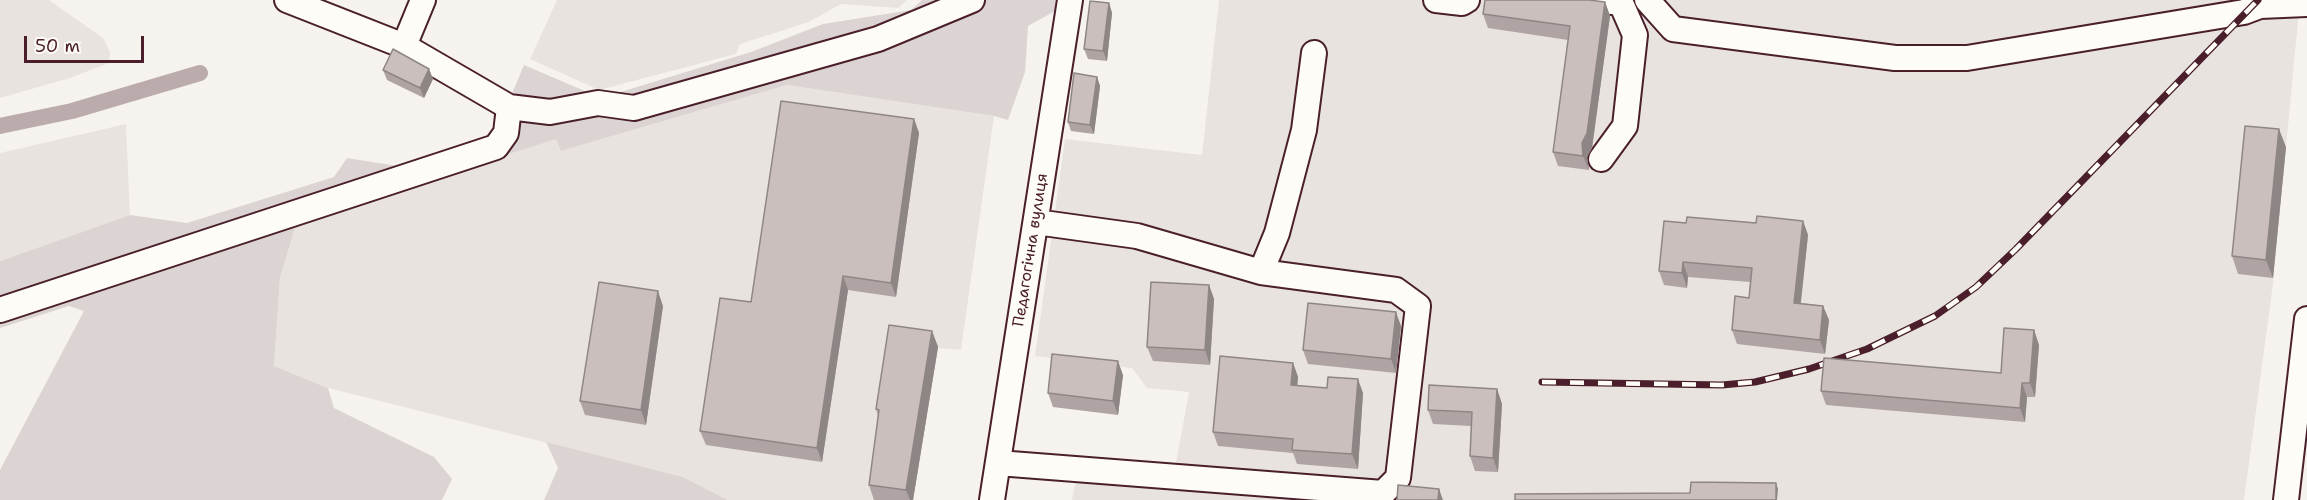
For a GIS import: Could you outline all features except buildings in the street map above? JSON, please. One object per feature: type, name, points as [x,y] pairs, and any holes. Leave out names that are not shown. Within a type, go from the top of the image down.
[{"type":"street","points":[[287,0],[405,46],[509,107],[550,112],[598,103],[634,108],[878,39],[972,0]]},
{"type":"street","points":[[405,46],[423,0]]},
{"type":"street","name":"Педагогічна вулиця","points":[[992,500],[1070,0]]},
{"type":"street","points":[[1436,0],[1462,3],[1467,0]]},
{"type":"street","points":[[1595,0],[1621,3],[1635,35],[1625,126],[1601,159]]},
{"type":"street","points":[[1647,0],[1673,29],[1894,58],[1967,58],[2244,12],[2260,6],[2307,4]]},
{"type":"street","points":[[1261,272],[1277,233],[1304,130],[1314,53]]},
{"type":"street","points":[[0,310],[496,147],[506,133],[509,107]]},
{"type":"street","points":[[998,463],[1383,493],[1398,478],[1419,306],[1396,290],[1261,272],[1137,236],[1036,222]]},
{"type":"street","points":[[2286,500],[2307,319]]},
{"type":"shaded area","points":[[0,0],[49,0],[103,38],[110,52],[109,63],[70,78],[0,98]]},
{"type":"shaded area","points":[[557,0],[907,0],[898,8],[841,4],[809,22],[740,44],[736,54],[599,90],[530,59]]},
{"type":"shaded area","points":[[922,0],[1056,0],[1055,11],[1028,26],[1025,72],[1008,120],[787,85],[561,151],[556,139],[297,221],[280,278],[274,366],[328,388],[334,408],[434,457],[452,479],[442,500],[0,500],[0,470],[84,311],[69,306],[0,328],[0,261],[130,215],[187,223],[334,177],[347,158],[410,168],[495,134],[524,65],[601,98],[751,52],[823,24],[911,10]]},
{"type":"shaded area","points":[[1219,0],[2300,0],[2273,284],[2244,500],[1072,500],[1076,479],[1172,485],[1189,392],[1147,388],[1132,368],[1035,356],[1065,139],[1202,155]]},
{"type":"shaded area","points":[[787,85],[994,116],[961,350],[938,348],[913,500],[728,500],[683,477],[328,388],[274,366],[280,278],[297,221],[557,138],[561,151]]},
{"type":"shaded area","points":[[126,124],[130,215],[0,261],[0,153]]},
{"type":"shaded area","points":[[546,442],[683,477],[728,500],[544,500],[558,468]]},
{"type":"waterway","points":[[0,126],[72,111],[200,73]]},
{"type":"railway","points":[[1542,382],[1722,385],[1755,382],[1809,369],[1867,349],[1935,316],[1976,287],[2016,249],[2258,0]]}]
